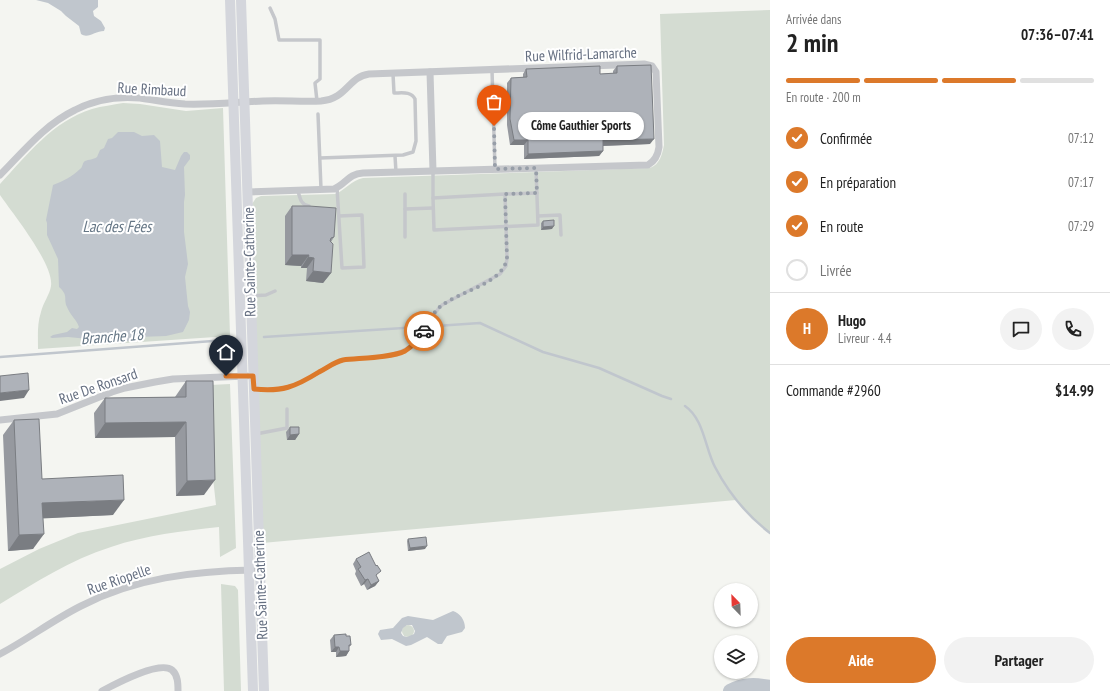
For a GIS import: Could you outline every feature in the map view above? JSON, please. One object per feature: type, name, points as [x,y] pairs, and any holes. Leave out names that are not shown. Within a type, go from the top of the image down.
[{"type":"street","name":"Rue Sainte-Catherine","points":[[230,0],[253,691]]},
{"type":"street","name":"Rue Sainte-Catherine","points":[[241,0],[264,691]]},
{"type":"street","name":"Rue Wilfrid-Lamarche","points":[[233,102],[317,101],[333,99],[363,75],[647,64],[652,66],[656,72],[659,147],[657,156],[650,163],[644,166],[355,174],[337,188]]},
{"type":"street","points":[[430,72],[433,171]]},
{"type":"street","name":"Rue Rimbaud","points":[[0,175],[37,137],[56,121],[77,109],[100,101],[123,98],[139,98],[185,104],[233,102]]},
{"type":"street","points":[[248,192],[321,190],[337,188]]},
{"type":"street","name":"Rue De Ronsard","points":[[0,420],[57,414],[112,392],[154,382],[174,379],[253,376]]},
{"type":"street","name":"Rue Riopelle","points":[[0,654],[68,612],[90,601],[143,582],[175,575],[260,569]]},
{"type":"street","points":[[102,691],[137,675],[156,668],[164,667],[174,673],[178,691]]},
{"type":"lane","points":[[270,8],[277,26],[279,40],[320,40],[320,79],[315,83],[317,101]]},
{"type":"lane","points":[[492,70],[495,169]]},
{"type":"lane","points":[[320,158],[395,156],[411,154],[415,148],[416,141],[415,99],[412,94],[409,93],[394,93],[393,73]]},
{"type":"lane","points":[[318,114],[321,190]]},
{"type":"lane","points":[[395,156],[396,172]]},
{"type":"lane","points":[[433,171],[434,230],[538,226],[536,168]]},
{"type":"lane","points":[[337,188],[337,210],[339,216],[342,268],[364,267],[362,215],[339,216]]},
{"type":"lane","points":[[298,191],[304,205],[316,207]]},
{"type":"lane","points":[[433,198],[537,193]]},
{"type":"lane","points":[[405,194],[405,237]]},
{"type":"lane","points":[[254,389],[270,390],[286,388],[305,380],[337,362],[394,354],[404,351],[413,345],[420,337],[436,311],[442,305],[500,274],[506,266],[505,194]]},
{"type":"lane","points":[[405,209],[433,208]]},
{"type":"lane","points":[[538,216],[560,215],[561,235]]},
{"type":"lane","points":[[336,250],[341,250]]},
{"type":"lane","points":[[250,296],[266,295],[275,291]]},
{"type":"lane","points":[[255,435],[287,428],[287,409]]},
{"type":"shaded area","points":[[770,10],[770,534],[736,500],[262,543],[252,204],[256,198],[261,196],[336,194],[355,181],[363,178],[650,168],[658,162],[664,145],[660,14]]},
{"type":"shaded area","points":[[123,103],[186,111],[223,108],[230,336],[38,349],[39,321],[51,286],[50,277],[46,265],[32,239],[0,195],[0,184],[42,140],[65,122],[78,114],[92,109]]},
{"type":"shaded area","points":[[230,384],[236,548],[220,557],[219,527],[137,539],[81,558],[0,604],[0,569],[39,549],[78,533],[216,505],[212,469],[210,385]]},
{"type":"shaded area","points":[[221,584],[235,586],[238,590],[241,691],[224,691]]},
{"type":"shaded area","points":[[410,625],[413,626],[413,636],[406,637],[403,636],[402,629],[403,626]]},
{"type":"water","points":[[36,0],[98,0],[98,7],[93,11],[94,16],[101,21],[105,28],[104,31],[86,36],[81,34],[79,26],[61,11],[48,3]]},
{"type":"water","name":"Lac des Fées","points":[[118,132],[134,132],[142,136],[154,135],[160,141],[162,167],[175,170],[184,152],[187,152],[190,155],[190,159],[184,167],[184,232],[188,264],[185,277],[190,312],[189,320],[183,332],[166,336],[139,337],[134,341],[101,338],[52,338],[50,337],[53,335],[67,332],[72,328],[77,329],[79,327],[68,310],[65,295],[59,287],[58,259],[47,235],[46,220],[53,185],[74,174],[81,168],[85,161],[97,157],[100,150],[104,148],[108,139],[112,138]]},
{"type":"water","points":[[453,611],[462,617],[465,628],[462,632],[447,636],[442,644],[438,644],[427,637],[406,646],[392,639],[381,640],[378,634],[380,630],[393,628],[402,618],[408,616],[433,620]],"holes":[[[407,625],[412,625],[415,631],[414,634],[407,637],[403,636],[401,633],[403,628]]]},
{"type":"building","points":[[651,65],[654,139],[603,140],[603,151],[528,154],[528,140],[514,140],[510,119],[511,78],[527,77],[526,69],[600,66],[600,74],[617,73],[617,66]]},
{"type":"building","points":[[292,206],[336,208],[334,237],[331,238],[330,241],[333,244],[331,273],[313,271],[314,258],[308,257],[309,255],[292,255]]},
{"type":"building","points":[[554,220],[554,226],[543,227],[543,221]]},
{"type":"building","points":[[28,373],[29,390],[0,393],[0,376]]},
{"type":"building","points":[[186,381],[213,381],[215,480],[187,481],[186,422],[105,423],[105,398],[186,397]]},
{"type":"building","points":[[39,419],[42,479],[123,475],[124,500],[42,503],[44,534],[19,535],[14,420]]},
{"type":"building","points":[[290,427],[299,427],[299,434],[290,435]]},
{"type":"building","points":[[426,537],[427,546],[410,548],[408,539]]},
{"type":"building","points":[[369,552],[376,566],[377,565],[381,571],[376,575],[379,581],[371,585],[368,579],[365,580],[358,569],[361,567],[356,559]]},
{"type":"building","points":[[346,634],[346,636],[350,636],[351,645],[349,645],[349,651],[340,651],[339,647],[335,647],[334,635]]},
{"type":"waterway","points":[[436,326],[480,323],[543,352],[599,368],[671,399]]},
{"type":"waterway","points":[[264,337],[419,327]]},
{"type":"waterway","name":"Branche 18","points":[[0,357],[226,340]]},
{"type":"waterway","points":[[685,406],[696,418],[715,467],[732,494],[746,511],[770,533]]},
{"type":"waterway","points":[[730,691],[749,685],[770,687]]},
{"type":"way so far","points":[[424,331],[436,311],[442,305],[500,274],[506,266],[505,194],[537,193],[536,168],[495,169],[494,126]]},
{"type":"place","name":"Côme Gauthier Sports","points":[[494,126]]},
{"type":"route","points":[[226,376],[253,376],[254,389],[270,390],[286,388],[343,360],[394,354],[404,351],[413,345],[424,331]]}]
